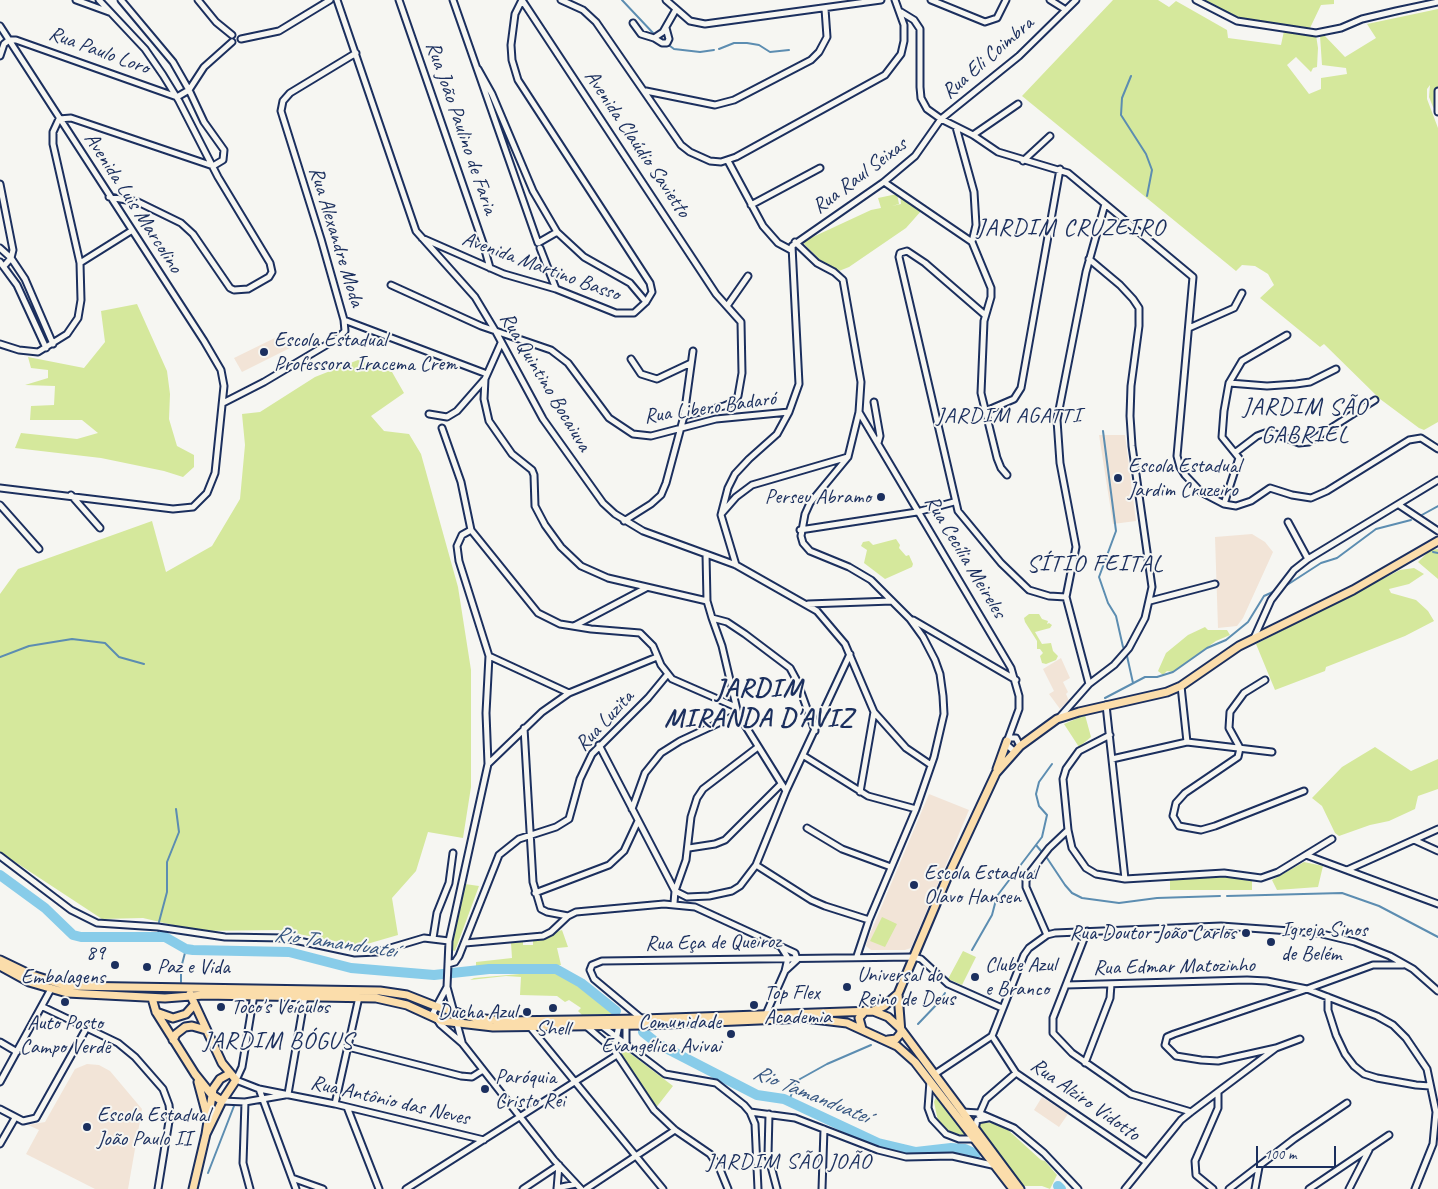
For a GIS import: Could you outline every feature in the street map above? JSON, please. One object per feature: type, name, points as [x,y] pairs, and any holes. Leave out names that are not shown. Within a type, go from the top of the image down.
[{"type":"main road","points":[[996,773],[1018,749],[1057,719],[1167,692],[1181,686],[1212,663],[1254,639],[1353,590],[1438,541]]},
{"type":"main road","points":[[886,1040],[892,1041],[899,1038],[901,1033],[898,994],[996,773],[1007,740]]},
{"type":"main road","points":[[0,960],[29,974],[67,986],[172,989],[189,993],[359,997],[396,1001],[436,1019],[456,1023],[530,1027],[805,1018],[828,1019],[862,1029],[886,1040],[906,1054],[933,1078],[962,1112],[992,1165],[1013,1189]]},
{"type":"main road","points":[[0,966],[29,982],[67,993],[152,998],[189,993],[380,991],[407,995],[435,1006],[488,1020],[512,1022],[870,1011],[888,1017],[900,1028],[975,1136],[1020,1189]]},
{"type":"main road","points":[[152,998],[157,991],[172,989]]},
{"type":"main road","points":[[189,993],[229,1074],[236,1080],[222,1101],[206,1134]]},
{"type":"main road","points":[[862,1029],[859,1018],[870,1011],[884,1006],[898,994]]},
{"type":"main road","points":[[152,998],[156,1012],[195,1074],[211,1094],[222,1101]]},
{"type":"main road","points":[[156,1012],[173,1018],[186,1014],[194,1005]]},
{"type":"main road","points":[[173,1040],[176,1034],[185,1027],[192,1026],[206,1030]]},
{"type":"main road","points":[[195,1074],[203,1096],[207,1122]]},
{"type":"main road","points":[[193,1189],[206,1134],[211,1094],[215,1084],[229,1074]]},
{"type":"street","points":[[76,0],[112,13]]},
{"type":"street","points":[[99,0],[145,49],[177,97],[212,166],[270,263],[272,272],[269,277],[248,289],[237,291],[230,288],[193,234],[181,223],[138,202],[109,196]]},
{"type":"street","points":[[0,344],[30,353],[46,348],[67,334],[78,318],[82,300],[80,263],[53,144],[53,132],[59,119],[71,118],[212,166],[220,162],[225,153],[204,122],[173,62],[121,0]]},
{"type":"street","points":[[198,0],[216,22],[232,35],[238,34],[241,39]]},
{"type":"street","points":[[232,42],[237,44],[241,39],[279,32],[330,0]]},
{"type":"street","points":[[336,0],[420,237]]},
{"type":"street","name":"Rua João Paulino de Faria","points":[[399,0],[484,243],[490,268]]},
{"type":"street","points":[[453,0],[478,69],[483,92],[556,289]]},
{"type":"street","name":"Avenida Martino Basso","points":[[420,237],[490,268],[556,289],[616,313],[634,313],[646,302],[652,292],[650,283],[518,80],[512,60],[511,44],[515,14],[522,0]]},
{"type":"street","name":"Avenida Claúdio Savietto","points":[[522,0],[716,294],[738,317],[742,328],[742,373],[738,396],[733,402],[724,406],[684,416]]},
{"type":"street","points":[[561,0],[583,10],[596,22],[646,91],[681,145],[690,152],[710,160],[728,161],[885,75],[901,54],[904,35],[901,12],[896,0]]},
{"type":"street","points":[[666,0],[675,11],[690,21],[704,24],[881,0]]},
{"type":"street","points":[[932,0],[985,22],[997,18],[1006,0]]},
{"type":"street","points":[[1050,0],[1066,10]]},
{"type":"street","name":"Rua Eli Coimbra","points":[[941,119],[1019,56],[1076,0]]},
{"type":"street","points":[[1196,0],[1237,21],[1316,33],[1341,28],[1362,19],[1438,2]]},
{"type":"street","points":[[646,91],[715,105],[734,100],[811,60],[819,52],[827,37],[825,9]]},
{"type":"street","points":[[654,38],[666,28],[675,11]]},
{"type":"street","points":[[901,12],[914,20],[920,29],[921,98],[927,109],[941,119],[973,135],[998,152],[1023,161],[1060,169],[1079,180],[1105,204],[1191,274],[1194,284],[1178,462],[1191,482],[1201,492],[1224,504],[1242,505],[1268,488],[1311,498],[1327,491],[1398,446],[1416,438],[1429,440],[1438,449]]},
{"type":"street","points":[[632,23],[641,34],[654,38],[662,44],[666,43],[669,39],[666,28]]},
{"type":"street","name":"Avenida Luis Marcolino","points":[[0,26],[221,370],[224,386],[216,473],[208,493],[193,507],[173,509],[71,495],[0,488]]},
{"type":"street","points":[[177,97],[189,90],[204,67],[232,42],[232,35]]},
{"type":"street","points":[[0,56],[8,40]]},
{"type":"street","name":"Rua Paulo Loro","points":[[8,40],[22,42],[177,97]]},
{"type":"street","name":"Rua Alexandre Moda","points":[[222,403],[338,338],[345,331],[344,320],[281,111],[283,101],[290,93],[356,53]]},
{"type":"street","points":[[478,69],[492,94],[533,190],[557,232],[584,257],[630,283],[646,302]]},
{"type":"street","points":[[1438,91],[1438,112]]},
{"type":"street","points":[[973,135],[1018,104]]},
{"type":"street","name":"Rua Raul Seixas","points":[[791,250],[795,242],[884,182],[920,152],[941,119]]},
{"type":"street","points":[[956,127],[974,192],[976,225],[972,242]]},
{"type":"street","points":[[1023,161],[1050,136]]},
{"type":"street","points":[[728,161],[763,226],[778,243],[791,250],[799,377],[789,412],[777,434],[735,474],[728,488],[721,515],[736,566]]},
{"type":"street","points":[[751,205],[820,168]]},
{"type":"street","points":[[986,411],[1014,399],[1021,388],[1060,169]]},
{"type":"street","points":[[884,182],[972,242],[991,288],[991,297],[985,315],[981,385],[997,458],[1001,468],[1008,475]]},
{"type":"street","points":[[0,184],[12,242],[11,258]]},
{"type":"street","points":[[1089,684],[1066,597],[1076,547],[1060,463],[1057,420],[1089,259],[1105,204]]},
{"type":"street","points":[[80,263],[131,231]]},
{"type":"street","points":[[539,245],[557,232]]},
{"type":"street","name":"Rua Quintino Bocaiuva","points":[[420,237],[474,297],[496,332],[543,419],[603,503],[624,521],[651,534],[736,566],[808,604],[826,619],[845,644],[874,712]]},
{"type":"street","points":[[795,242],[817,263],[840,276],[845,286],[860,368],[859,412],[848,456],[810,503],[800,530],[803,543],[810,551],[862,573],[910,619],[924,637],[935,660],[942,685],[944,714],[931,765],[916,809],[869,920],[857,956]]},
{"type":"street","points":[[0,248],[11,258],[25,279],[53,344]]},
{"type":"street","points":[[985,315],[957,289],[907,251],[900,253],[901,265],[954,502],[967,523],[1001,563],[1026,587],[1042,594],[1066,597]]},
{"type":"street","points":[[11,258],[2,264],[17,285],[46,348]]},
{"type":"street","points":[[1057,719],[1089,684],[1114,664],[1129,648],[1139,633],[1150,601],[1151,572],[1132,446],[1130,416],[1139,308],[1120,285],[1089,259]]},
{"type":"street","points":[[727,306],[748,276]]},
{"type":"street","name":"Rua Libero Badaró","points":[[391,285],[496,332],[544,347],[558,355],[568,363],[609,418],[623,429],[634,434],[651,436],[716,419],[789,412]]},
{"type":"street","points":[[1190,328],[1234,308],[1242,293]]},
{"type":"street","points":[[344,320],[486,377]]},
{"type":"street","points":[[1224,504],[1239,458],[1222,437],[1229,383],[1242,361],[1287,335]]},
{"type":"street","points":[[501,343],[486,377],[484,399],[489,421],[512,454],[532,470],[534,475],[535,506],[545,526],[561,547],[586,569],[608,578],[707,601]]},
{"type":"street","points":[[624,521],[651,504],[661,494],[682,428],[693,350]]},
{"type":"street","points":[[631,359],[641,374],[657,379],[691,363]]},
{"type":"street","points":[[1229,383],[1267,386],[1296,384],[1310,382],[1336,369]]},
{"type":"street","points":[[429,414],[447,417],[452,414],[486,377]]},
{"type":"street","points":[[1236,452],[1257,436],[1265,433],[1273,433],[1294,442],[1309,442],[1374,400]]},
{"type":"street","points":[[874,402],[880,436],[878,443]]},
{"type":"street","name":"Rua Cecília Meireles","points":[[859,412],[1005,657],[1017,681],[1019,709],[1007,740]]},
{"type":"street","points":[[442,428],[461,482],[471,530],[538,613],[560,624],[640,633],[653,646],[667,675],[691,689],[736,707]]},
{"type":"street","points":[[721,515],[736,497],[752,485],[848,456]]},
{"type":"street","points":[[1254,639],[1271,600],[1294,570],[1308,559],[1399,506],[1438,480]]},
{"type":"street","points":[[71,495],[100,528]]},
{"type":"street","points":[[800,530],[917,512],[954,502]]},
{"type":"street","points":[[0,505],[39,549]]},
{"type":"street","points":[[1399,506],[1438,532]]},
{"type":"street","points":[[1288,522],[1308,559]]},
{"type":"street","points":[[462,1043],[447,987],[449,940],[488,764],[486,713],[489,656],[459,561],[457,546],[462,535],[471,530]]},
{"type":"street","points":[[706,554],[707,601],[722,646],[738,714],[786,791]]},
{"type":"street","points":[[1150,601],[1215,584]]},
{"type":"street","points":[[574,626],[646,588]]},
{"type":"street","points":[[808,604],[892,601]]},
{"type":"street","points":[[712,618],[726,622],[739,630],[790,668],[797,681],[815,731]]},
{"type":"street","points":[[910,619],[1017,681]]},
{"type":"street","points":[[599,744],[675,891],[687,897],[709,896],[732,891],[740,886],[756,865],[786,791],[850,654]]},
{"type":"street","points":[[489,656],[569,693]]},
{"type":"street","points":[[488,764],[524,728],[569,693],[657,657]]},
{"type":"street","name":"Rua Luzita","points":[[448,966],[457,960],[462,951],[484,888],[499,855],[519,839],[556,827],[569,819],[583,771],[599,744],[648,698],[667,675]]},
{"type":"street","points":[[1265,680],[1244,693],[1230,712],[1229,728],[1241,752],[1238,757],[1185,793],[1176,803],[1173,816],[1179,826],[1201,830],[1304,791]]},
{"type":"street","points":[[1181,686],[1187,742]]},
{"type":"street","points":[[1106,706],[1125,879]]},
{"type":"street","points":[[874,712],[906,748],[931,765]]},
{"type":"street","points":[[860,792],[874,712]]},
{"type":"street","points":[[632,809],[645,773],[661,753],[680,741],[738,714]]},
{"type":"street","name":"Rua Cecília Meireles","points":[[1013,726],[1018,749]]},
{"type":"street","points":[[524,728],[535,893],[541,909],[557,915],[568,916]]},
{"type":"street","points":[[1110,734],[1079,751],[1066,769],[1063,788],[1072,848],[1086,868],[1096,874],[1125,879],[1224,874],[1261,878],[1278,872],[1332,839]]},
{"type":"street","points":[[1015,737],[1007,740],[1008,747],[1018,749]]},
{"type":"street","points":[[1112,759],[1187,742],[1272,752]]},
{"type":"street","points":[[674,903],[675,891],[685,867],[689,848],[691,817],[697,798],[703,790],[758,747]]},
{"type":"street","points":[[804,756],[860,792],[916,809]]},
{"type":"street","points":[[689,848],[715,844],[725,840],[781,784]]},
{"type":"street","points":[[535,893],[614,862],[624,851],[638,821]]},
{"type":"street","points":[[808,828],[842,849],[891,867]]},
{"type":"street","points":[[1046,936],[1026,887],[1026,881],[1028,874],[1049,848],[1068,830]]},
{"type":"street","points":[[1346,870],[1438,830]]},
{"type":"street","points":[[1414,840],[1438,850]]},
{"type":"street","points":[[433,938],[437,913],[449,883],[453,853]]},
{"type":"street","points":[[1306,855],[1438,904]]},
{"type":"street","points":[[0,856],[77,913],[97,923],[158,927],[225,937],[285,938],[356,953],[377,952],[415,940],[433,938],[449,940]]},
{"type":"street","points":[[756,865],[811,900],[869,920]]},
{"type":"street","points":[[465,943],[543,936],[576,912],[674,903],[695,907],[795,953],[797,958],[785,971]]},
{"type":"street","points":[[1016,1073],[986,1099],[979,1116],[975,1136],[953,1138],[936,1125],[928,1108],[933,1078],[992,1036],[1002,1008],[1029,948],[1046,936],[1070,931],[1221,926],[1296,931],[1355,942],[1372,948],[1406,965],[1438,991]]},
{"type":"street","points":[[1087,931],[1052,1018],[1052,1029],[1062,1045],[1084,1063],[1131,1094],[1191,1112]]},
{"type":"street","points":[[766,1014],[785,971],[788,958],[779,945]]},
{"type":"street","points":[[448,957],[462,951]]},
{"type":"street","name":"Rua Eça de Queiroz","points":[[643,1019],[594,979],[590,970],[592,964],[602,961],[857,956],[913,957]]},
{"type":"street","points":[[913,957],[921,959],[948,984],[1002,1008]]},
{"type":"street","points":[[1300,1039],[1276,1048],[1218,1061],[1176,1056],[1165,1045],[1167,1037],[1174,1034],[1307,990],[1373,964],[1406,965]]},
{"type":"street","name":"Rua Edmar Matozinho","points":[[1066,984],[1247,980],[1294,986],[1307,990],[1377,1016],[1393,1025],[1406,1038],[1427,1069],[1436,1125],[1427,1163],[1415,1189]]},
{"type":"street","points":[[1084,1063],[1110,998],[1111,984]]},
{"type":"street","points":[[447,987],[435,1006],[433,1013],[436,1019],[462,1043],[559,1165],[581,1189]]},
{"type":"street","points":[[0,1082],[43,1007],[51,989]]},
{"type":"street","points":[[236,1080],[242,1067],[254,995]]},
{"type":"street","points":[[288,1094],[305,996]]},
{"type":"street","points":[[335,1104],[359,997]]},
{"type":"street","points":[[1328,997],[1328,1010],[1336,1035],[1345,1054],[1354,1066],[1377,1078],[1430,1086]]},
{"type":"street","points":[[43,1007],[86,1029],[113,1040],[128,1050],[163,1089],[167,1098],[170,1115],[158,1189]]},
{"type":"street","points":[[601,1025],[666,1074],[716,1083],[735,1096],[750,1112],[756,1132],[758,1189]]},
{"type":"street","points":[[615,1053],[615,1036],[622,1025]]},
{"type":"street","points":[[622,1025],[626,1044]]},
{"type":"street","points":[[585,1026],[615,1053],[648,1102],[675,1130],[710,1154],[720,1167],[728,1189]]},
{"type":"street","points":[[530,1027],[634,1157],[663,1189]]},
{"type":"street","points":[[0,1110],[15,1118],[28,1121],[40,1114],[86,1029]]},
{"type":"street","name":"Rua Alziro Vidotto","points":[[992,1036],[1016,1073],[1146,1162]]},
{"type":"street","points":[[0,1042],[16,1052]]},
{"type":"street","points":[[348,1047],[461,1076],[472,1077],[483,1070]]},
{"type":"street","points":[[1125,1189],[1146,1162],[1191,1112],[1276,1048]]},
{"type":"street","points":[[406,1189],[520,1117],[615,1053]]},
{"type":"street","points":[[229,1074],[242,1067]]},
{"type":"street","name":"Rua Antônio das Neves","points":[[236,1080],[259,1089],[347,1106],[484,1140]]},
{"type":"street","points":[[259,1089],[296,1189]]},
{"type":"street","points":[[1213,1189],[1196,1175],[1195,1161],[1218,1108],[1218,1093]]},
{"type":"street","name":"Rua Antônio das Neves","points":[[222,1101],[246,1102],[288,1094]]},
{"type":"street","points":[[266,1109],[274,1097]]},
{"type":"street","points":[[246,1102],[243,1163],[250,1189]]},
{"type":"street","points":[[1229,1189],[1294,1138],[1347,1103]]},
{"type":"street","points":[[347,1106],[379,1189]]},
{"type":"street","points":[[750,1112],[795,1118],[878,1150],[906,1157],[955,1157],[992,1165]]},
{"type":"street","points":[[962,1112],[1004,1122],[1028,1140],[1078,1189]]},
{"type":"street","points":[[769,1114],[768,1154],[777,1189]]},
{"type":"street","points":[[0,1144],[15,1118]]},
{"type":"street","points":[[822,1189],[824,1129]]},
{"type":"street","points":[[586,1189],[675,1130]]},
{"type":"street","points":[[1309,1189],[1389,1135]]},
{"type":"street","points":[[1349,1189],[1370,1149]]},
{"type":"street","points":[[559,1165],[557,1189],[576,1184]]},
{"type":"street","points":[[523,1189],[559,1165]]},
{"type":"street","points":[[1255,1189],[1259,1167]]},
{"type":"street","points":[[292,1178],[323,1189]]},
{"type":"shaded area","name":"Escola Estadual Professora Iracema Crem","points":[[285,333],[292,347],[242,372],[234,358]]},
{"type":"shaded area","name":"Escola Estadual Jardim Cruzeiro","points":[[1099,435],[1125,435],[1136,521],[1113,524]]},
{"type":"shaded area","points":[[1252,534],[1265,542],[1273,552],[1243,618],[1237,626],[1218,628],[1215,537]]},
{"type":"shaded area","points":[[1061,658],[1070,678],[1063,682],[1068,692],[1066,694],[1069,701],[1060,709],[1049,694],[1054,691],[1043,669]]},
{"type":"shaded area","name":"Escola Estadual Olavo Hansen","points":[[929,794],[969,810],[911,948],[905,950],[871,950],[866,946],[867,941]]},
{"type":"shaded area","name":"Escola Estadual João Paulo II","points":[[87,1064],[99,1065],[110,1071],[142,1109],[128,1189],[95,1189],[26,1154],[39,1130],[28,1125],[45,1122],[75,1069]]},
{"type":"shaded area","points":[[1042,1097],[1068,1114],[1059,1127],[1034,1110]]},
{"type":"green space","points":[[1113,0],[1158,0],[1169,7],[1176,1],[1227,30],[1228,38],[1281,45],[1284,31],[1316,35],[1318,48],[1317,67],[1313,68],[1311,72],[1296,57],[1287,65],[1309,94],[1321,89],[1321,78],[1347,74],[1346,68],[1322,65],[1320,36],[1324,35],[1345,57],[1376,38],[1367,24],[1438,9],[1438,113],[1429,97],[1430,85],[1427,89],[1427,99],[1438,128],[1438,422],[1424,430],[1380,399],[1324,344],[1320,347],[1260,298],[1274,285],[1268,274],[1255,266],[1242,265],[1236,271],[1022,96]]},
{"type":"green space","points":[[1202,0],[1334,0],[1334,4],[1321,5],[1310,28],[1239,18]]},
{"type":"green space","points":[[897,194],[899,204],[892,206],[901,204],[900,195],[922,210],[906,228],[849,267],[839,271],[822,262],[802,242],[871,210],[881,208],[878,198]]},
{"type":"green space","points":[[137,304],[167,371],[170,394],[169,419],[177,446],[194,455],[194,467],[183,477],[164,471],[101,458],[15,448],[21,433],[77,439],[98,433],[82,420],[30,420],[31,406],[54,405],[55,386],[25,385],[48,378],[48,370],[31,368],[28,357],[84,368],[105,342],[101,311]]},
{"type":"green space","points":[[358,360],[392,372],[404,393],[371,416],[384,431],[409,434],[421,454],[458,587],[471,670],[471,787],[463,838],[428,832],[416,871],[392,898],[398,935],[360,946],[278,930],[198,931],[143,918],[102,919],[0,852],[0,594],[18,569],[152,521],[166,572],[212,546],[240,499],[245,445],[242,414],[260,412],[315,377]]},
{"type":"green space","points":[[896,539],[900,545],[899,548],[906,556],[909,555],[913,564],[912,567],[885,579],[864,563],[867,550],[861,546],[863,542],[869,541],[873,545]]},
{"type":"green space","points":[[1438,549],[1438,579],[1418,562],[1430,550]]},
{"type":"green space","points":[[1414,568],[1424,574],[1409,584],[1389,589],[1391,593],[1416,600],[1428,611],[1434,621],[1405,636],[1326,667],[1325,671],[1275,690],[1256,644],[1400,570]]},
{"type":"green space","points":[[1029,614],[1039,614],[1042,619],[1048,621],[1047,624],[1052,625],[1050,628],[1035,632],[1042,644],[1051,643],[1053,651],[1058,656],[1056,660],[1046,664],[1042,663],[1040,656],[1043,653],[1040,649],[1037,649],[1037,641],[1025,622],[1024,618]]},
{"type":"green space","points":[[1205,627],[1208,630],[1227,630],[1230,635],[1216,641],[1173,672],[1167,671],[1163,675],[1158,671],[1166,653],[1188,635]]},
{"type":"green space","points":[[1085,715],[1091,737],[1079,747],[1064,724]]},
{"type":"green space","points":[[1375,747],[1411,771],[1438,759],[1438,789],[1418,796],[1415,809],[1389,821],[1370,825],[1339,836],[1335,833],[1322,806],[1312,798],[1342,767]]},
{"type":"green space","points":[[1304,862],[1323,866],[1318,887],[1277,890],[1272,880]]},
{"type":"green space","points":[[1224,876],[1252,881],[1252,890],[1170,890],[1170,880]]},
{"type":"green space","points":[[465,884],[479,886],[455,951],[451,950]]},
{"type":"green space","points":[[882,917],[897,924],[885,947],[870,941]]},
{"type":"green space","points":[[562,930],[568,947],[557,948],[561,965],[517,965],[476,968],[476,962],[512,958],[511,943],[523,942],[523,945],[533,945],[533,940]]},
{"type":"green space","points":[[963,951],[976,957],[962,985],[948,979]]},
{"type":"green space","points":[[554,971],[563,974],[585,988],[614,1014],[582,1015],[578,1011],[581,1008],[569,1000],[565,1002],[557,996],[520,995],[521,977],[506,976],[470,980],[474,978]]},
{"type":"green space","points":[[618,1044],[673,1086],[655,1109],[616,1046]]},
{"type":"green space","points":[[937,1094],[967,1136],[951,1133],[938,1121],[934,1102]]},
{"type":"green space","points":[[982,1121],[1008,1130],[1041,1160],[1045,1161],[1057,1175],[1050,1189],[1042,1186],[1024,1186],[977,1128]]},
{"type":"waterway","points":[[622,0],[654,34]]},
{"type":"waterway","points":[[719,49],[734,43],[747,43],[759,45],[770,52],[789,50]]},
{"type":"waterway","points":[[670,46],[674,49],[700,52],[714,50]]},
{"type":"waterway","points":[[1131,76],[1122,98],[1121,115],[1146,154],[1152,170],[1147,196]]},
{"type":"waterway","points":[[1103,431],[1116,531],[1099,577],[1108,603],[1116,616],[1123,647]]},
{"type":"waterway","points":[[1420,516],[1438,506]]},
{"type":"waterway","points":[[1287,585],[1321,563],[1337,558],[1376,529],[1411,520]]},
{"type":"waterway","points":[[1433,552],[1438,553]]},
{"type":"waterway","points":[[1105,698],[1145,677],[1157,677],[1173,672],[1207,648],[1226,640],[1248,622],[1264,596],[1275,591]]},
{"type":"waterway","points":[[0,657],[29,646],[72,639],[105,643],[119,657],[144,664]]},
{"type":"waterway","points":[[1127,656],[1133,683]]},
{"type":"waterway","points":[[972,950],[992,915],[997,896],[1042,837],[1047,815],[1039,806],[1036,794],[1039,782],[1052,764]]},
{"type":"waterway","points":[[159,922],[167,892],[167,862],[179,832],[176,809]]},
{"type":"waterway","points":[[1036,845],[1041,851]]},
{"type":"waterway","points":[[1047,858],[1065,885],[1072,893],[1082,898],[1119,903],[1157,898],[1220,896]]},
{"type":"waterway","name":"Rio Tamanduateí","points":[[0,875],[45,908],[73,935],[81,937],[165,937],[186,949],[193,950],[289,952],[351,968],[434,975],[489,969],[556,969],[581,983],[616,1011]]},
{"type":"waterway","points":[[1227,896],[1342,893],[1379,906],[1438,937]]},
{"type":"waterway","name":"Rio Tamanduateí","points":[[156,938],[159,930]]},
{"type":"waterway","points":[[181,982],[181,968],[186,949]]},
{"type":"waterway","points":[[918,1024],[945,993]]},
{"type":"waterway","name":"Rio Tamanduateí","points":[[643,1032],[658,1044],[757,1095],[784,1099],[878,1143],[916,1152],[951,1148],[965,1149],[976,1154]]},
{"type":"waterway","points":[[789,1101],[795,1084],[800,1079],[827,1064],[871,1045]]},
{"type":"waterway","points":[[208,1173],[234,1106]]},
{"type":"waterway","name":"Rio Tamanduateí","points":[[1058,1186],[1061,1189]]},
{"type":"place","name":"Escola Estadual Professora Iracema Crem","points":[[264,352]]},
{"type":"place","name":"Escola Estadual Jardim Cruzeiro","points":[[1118,478]]},
{"type":"place","name":"Perseu Abramo","points":[[881,497]]},
{"type":"place","name":"Escola Estadual Olavo Hansen","points":[[914,885]]},
{"type":"place","name":"Rua Doutor João Carlos","points":[[1246,933]]},
{"type":"place","name":"Igreja Sinos de Belém","points":[[1271,942]]},
{"type":"place","name":"89 Embalagens","points":[[115,965]]},
{"type":"place","name":"Paz e Vida","points":[[147,967]]},
{"type":"place","name":"Clube Azul e Branco","points":[[975,977]]},
{"type":"place","name":"Universal do Reino de Deus","points":[[847,987]]},
{"type":"place","name":"Auto Posto Campo Verde","points":[[65,1002]]},
{"type":"place","name":"Top Flex Academia","points":[[754,1005]]},
{"type":"place","name":"Toco's Veículos","points":[[221,1007]]},
{"type":"place","name":"Shell","points":[[553,1008]]},
{"type":"place","name":"Ducha Azul","points":[[527,1012]]},
{"type":"place","name":"Comunidade Evangélica Avivai","points":[[731,1034]]},
{"type":"place","name":"Paróquia Cristo Rei","points":[[485,1089]]},
{"type":"place","name":"Escola Estadual João Paulo II","points":[[87,1127]]},
{"type":"district","name":"JARDIM CRUZEIRO","points":[[1071,229]]},
{"type":"district","name":"JARDIM AGATTI","points":[[1009,416]]},
{"type":"district","name":"JARDIM SÃO GABRIEL","points":[[1305,422]]},
{"type":"district","name":"SÍTIO FEITAL","points":[[1095,565]]},
{"type":"district","name":"JARDIM MIRANDA D'AVIZ","points":[[759,704]]},
{"type":"district","name":"JARDIM BÓGUS","points":[[278,1042]]},
{"type":"district","name":"JARDIM SÃO JOÃO","points":[[789,1162]]}]
